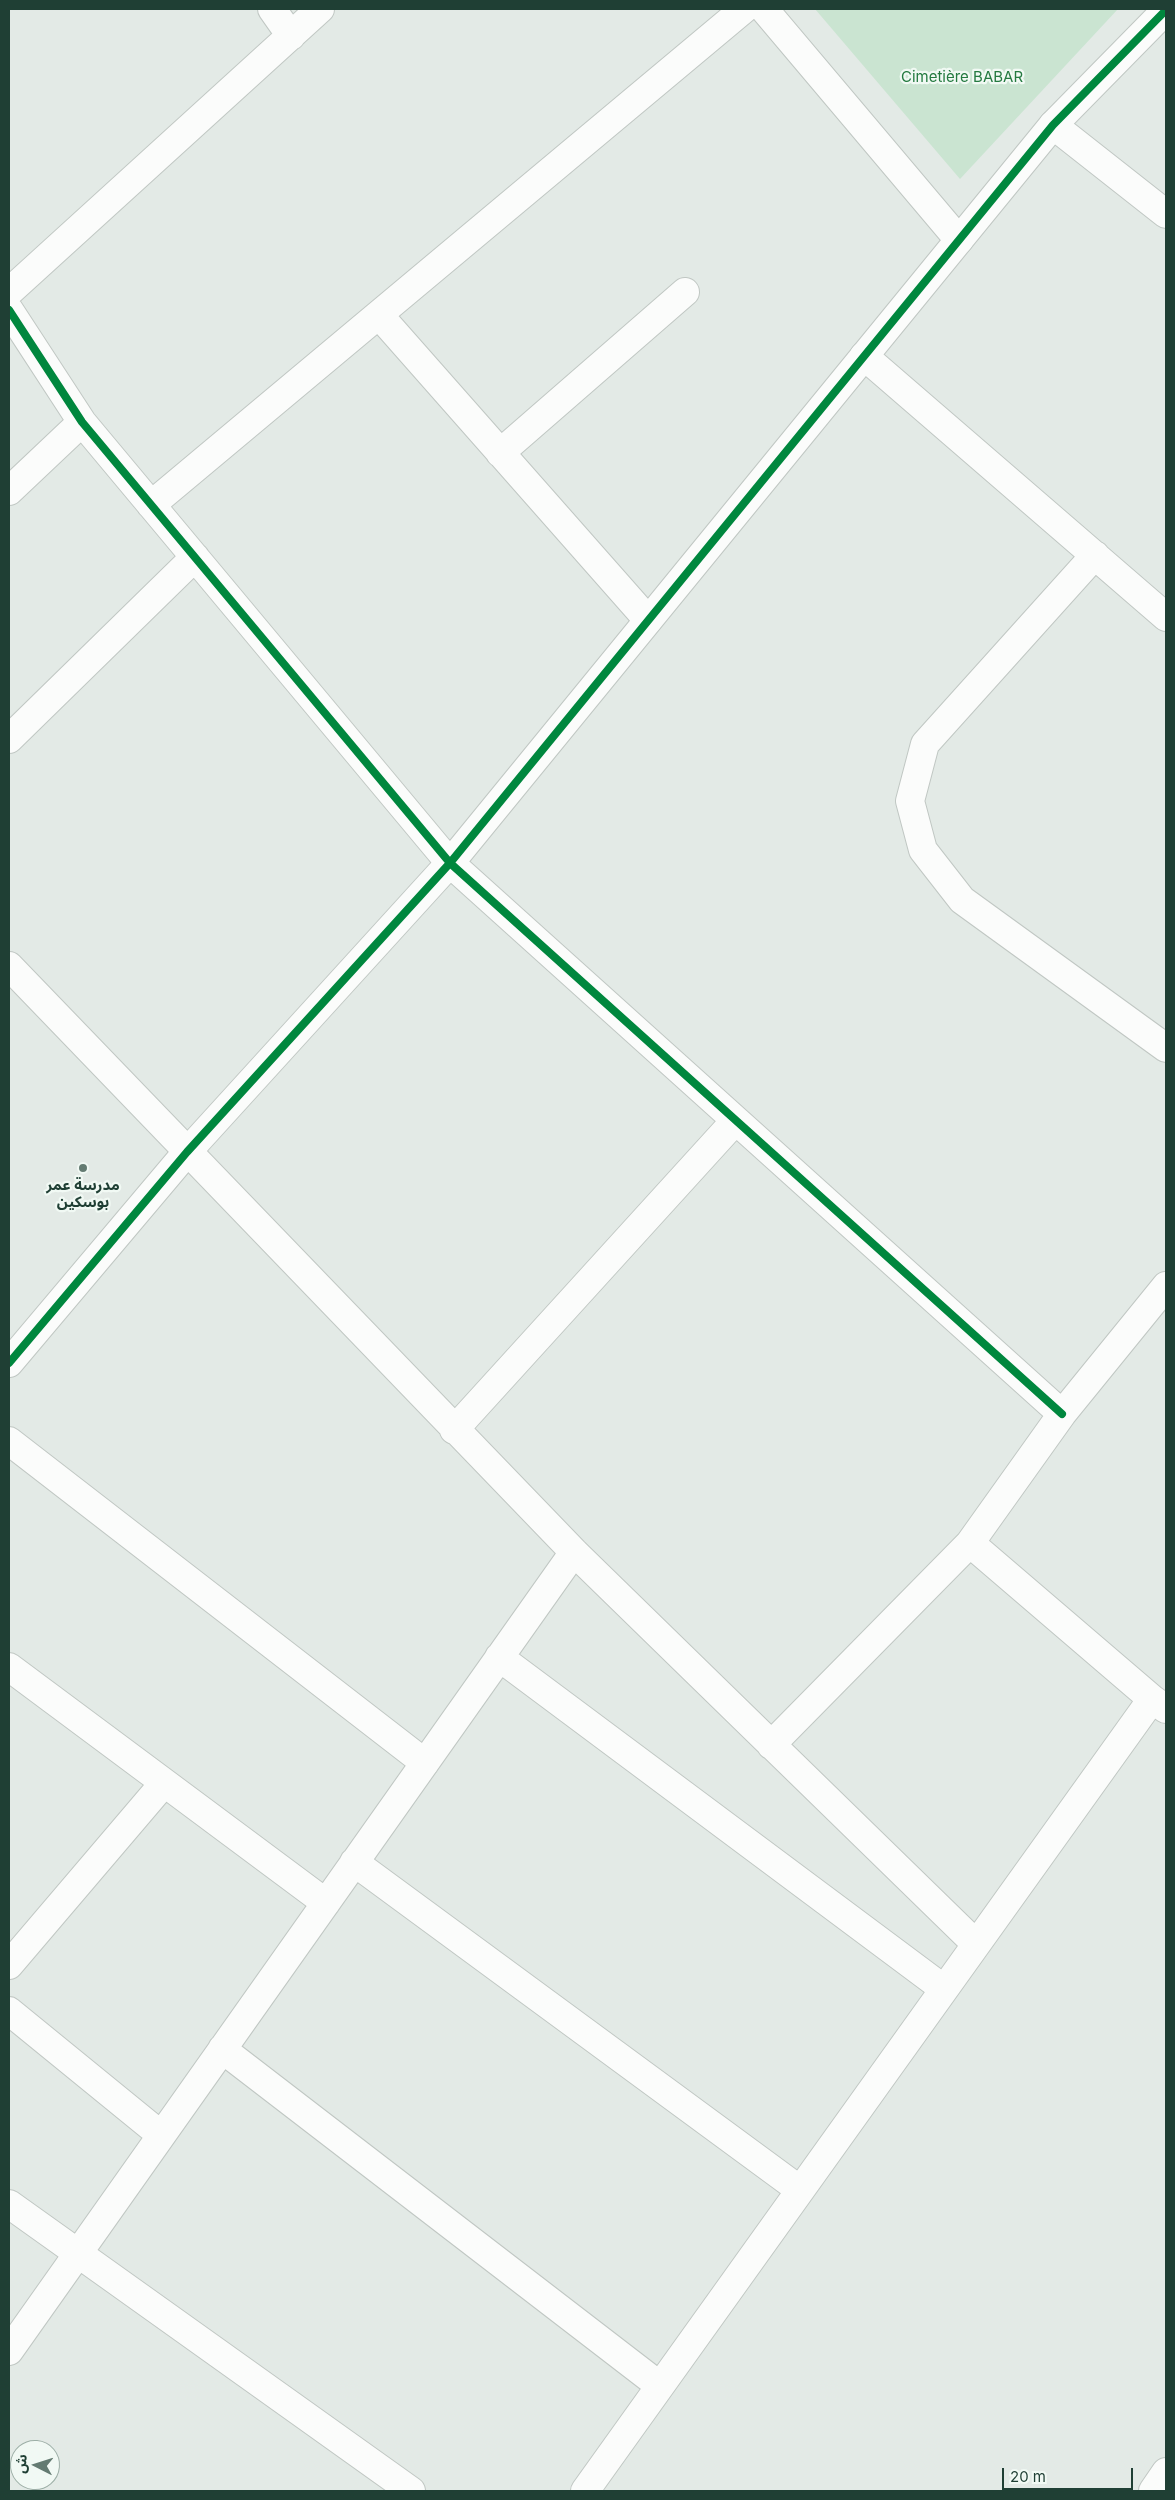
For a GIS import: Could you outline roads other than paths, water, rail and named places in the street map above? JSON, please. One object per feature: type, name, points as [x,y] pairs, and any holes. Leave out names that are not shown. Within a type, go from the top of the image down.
[{"type":"street","points":[[272,9],[291,36]]},
{"type":"street","points":[[9,292],[320,9]]},
{"type":"street","points":[[151,505],[744,9]]},
{"type":"street","points":[[764,9],[958,240]]},
{"type":"street","points":[[9,1363],[187,1152],[450,863],[1053,125],[1166,10]]},
{"type":"street","points":[[1053,125],[1166,214]]},
{"type":"street","points":[[500,454],[684,292]]},
{"type":"street","points":[[9,310],[82,422],[450,863],[1062,1414]]},
{"type":"street","points":[[378,315],[648,620]]},
{"type":"street","points":[[864,356],[1166,617]]},
{"type":"street","points":[[9,491],[82,422]]},
{"type":"street","points":[[1095,555],[925,744],[910,801],[924,850],[962,900],[1166,1048]]},
{"type":"street","points":[[9,739],[195,557]]},
{"type":"street","points":[[9,966],[454,1430],[574,1552],[976,1944]]},
{"type":"street","points":[[454,1430],[735,1120]]},
{"type":"street","points":[[771,1745],[970,1543],[1062,1414],[1166,1286]]},
{"type":"street","points":[[9,1441],[425,1763]]},
{"type":"street","points":[[585,2491],[976,1944],[1159,1704],[970,1543]]},
{"type":"street","points":[[9,2351],[574,1552]]},
{"type":"street","points":[[499,1657],[944,1989]]},
{"type":"street","points":[[9,1667],[326,1903]]},
{"type":"street","points":[[9,1965],[164,1783]]},
{"type":"street","points":[[354,1862],[800,2190]]},
{"type":"street","points":[[9,2011],[161,2136]]},
{"type":"street","points":[[222,2049],[660,2386]]},
{"type":"street","points":[[9,2204],[411,2491]]},
{"type":"street","points":[[1153,2491],[1166,2472]]},
{"type":"place","name":"مدرسة عمر بوسكين","points":[[83,1168]]},
{"type":"park label","name":"Cimetière BABAR","points":[[962,77]]}]
